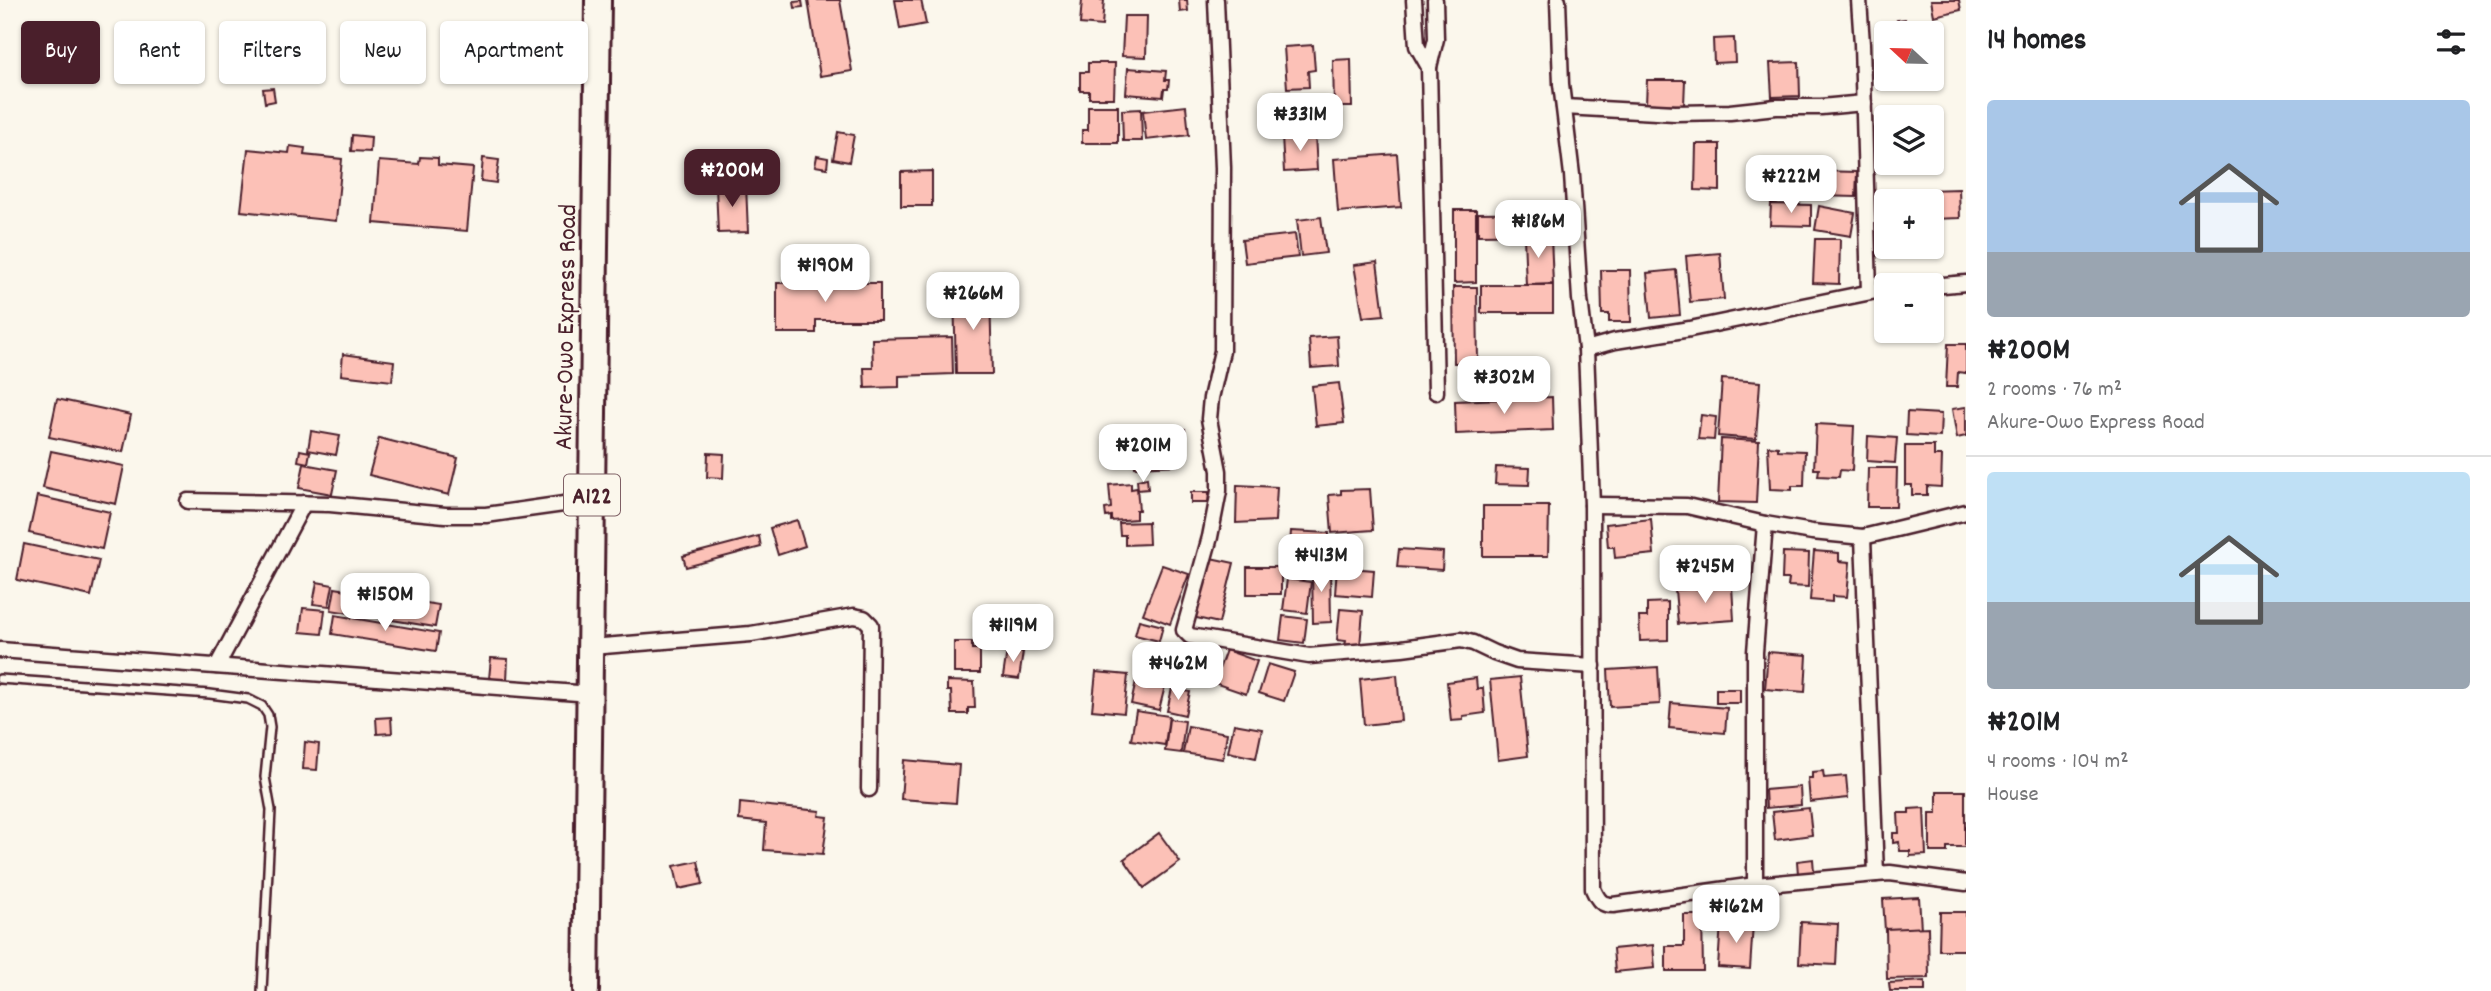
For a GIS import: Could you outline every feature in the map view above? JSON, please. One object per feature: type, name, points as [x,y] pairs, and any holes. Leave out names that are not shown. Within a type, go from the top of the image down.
[{"type":"highway","name":"Akure-Owo Express Road","points":[[586,991],[598,0]]},
{"type":"street","points":[[1216,0],[1223,168],[1222,351],[1210,398],[1209,419],[1219,471],[1219,491],[1210,537],[1184,630],[1190,636],[1309,656],[1461,640],[1517,661],[1593,666]]},
{"type":"street","points":[[1414,0],[1417,46],[1429,67]]},
{"type":"street","points":[[1435,0],[1436,39],[1429,67],[1436,392]]},
{"type":"street","points":[[1558,0],[1564,107],[1586,349],[1592,505],[1593,889],[1605,905],[1613,905],[1755,885],[1890,873],[1966,883]]},
{"type":"street","points":[[1859,0],[1869,292]]},
{"type":"street","points":[[1564,107],[1675,113],[1864,103]]},
{"type":"street","points":[[1944,285],[1966,283]]},
{"type":"street","points":[[1586,349],[1615,341],[1690,329],[1874,291]]},
{"type":"street","points":[[188,501],[330,503],[445,516],[486,515],[592,500]]},
{"type":"street","points":[[217,666],[304,503]]},
{"type":"street","points":[[1592,505],[1687,506],[1765,524],[1863,537],[1966,512]]},
{"type":"street","points":[[1755,885],[1755,652],[1765,524]]},
{"type":"street","points":[[1863,537],[1876,874]]},
{"type":"street","points":[[591,647],[751,634],[855,616],[864,618],[871,625],[869,789]]},
{"type":"street","points":[[0,650],[590,694]]},
{"type":"lane","points":[[0,679],[209,694],[248,699],[262,706],[268,715],[270,727],[265,778],[271,810],[261,991]]},
{"type":"building","points":[[808,0],[840,0],[852,71],[820,76]]},
{"type":"building","points":[[895,0],[921,0],[926,24],[900,29]]},
{"type":"building","points":[[1082,0],[1104,0],[1102,26],[1080,24]]},
{"type":"building","points":[[1179,0],[1187,0],[1188,11],[1180,12]]},
{"type":"building","points":[[1931,0],[1959,0],[1961,10],[1934,16]]},
{"type":"building","points":[[802,1],[803,7],[795,8],[794,2]]},
{"type":"building","points":[[1124,16],[1147,16],[1146,57],[1122,56]]},
{"type":"building","points":[[1734,38],[1735,62],[1714,63],[1713,39]]},
{"type":"building","points":[[1313,45],[1315,70],[1308,71],[1309,87],[1287,88],[1284,47]]},
{"type":"building","points":[[1351,59],[1352,107],[1334,107],[1333,60]]},
{"type":"building","points":[[1799,62],[1800,96],[1772,97],[1770,63]]},
{"type":"building","points":[[1088,63],[1115,63],[1114,98],[1089,98],[1089,91],[1080,91],[1080,72],[1088,72]]},
{"type":"building","points":[[1128,68],[1166,71],[1168,89],[1164,89],[1163,97],[1126,94]]},
{"type":"building","points":[[1647,80],[1685,80],[1684,105],[1646,104]]},
{"type":"building","points":[[273,88],[275,101],[265,103],[263,89]]},
{"type":"building","points":[[1088,106],[1118,106],[1118,143],[1082,143],[1082,130],[1088,130]]},
{"type":"building","points":[[1186,106],[1189,135],[1146,140],[1143,111]]},
{"type":"building","points":[[1141,109],[1142,141],[1123,141],[1122,110]]},
{"type":"building","points":[[838,132],[854,135],[849,162],[833,159]]},
{"type":"building","points":[[1315,134],[1317,170],[1284,172],[1282,136]]},
{"type":"building","points":[[352,135],[371,137],[370,152],[351,151]]},
{"type":"building","points":[[1696,144],[1720,144],[1720,191],[1695,190]]},
{"type":"building","points":[[290,146],[305,148],[304,155],[342,159],[336,221],[241,211],[248,149],[289,153]]},
{"type":"building","points":[[1397,154],[1401,207],[1338,212],[1334,159]]},
{"type":"building","points":[[817,156],[828,158],[827,168],[815,166]]},
{"type":"building","points":[[420,157],[438,158],[438,165],[473,168],[467,231],[374,223],[379,161],[419,164]]},
{"type":"building","points":[[483,158],[499,160],[496,183],[481,181]]},
{"type":"building","points":[[932,171],[932,206],[901,206],[901,172]]},
{"type":"building","points":[[1818,171],[1857,172],[1856,197],[1818,196]]},
{"type":"building","points":[[746,185],[748,232],[718,233],[716,186]]},
{"type":"building","points":[[1944,189],[1959,189],[1960,218],[1944,219]]},
{"type":"building","points":[[1771,204],[1811,205],[1811,226],[1770,225]]},
{"type":"building","points":[[1819,206],[1855,213],[1851,236],[1815,230]]},
{"type":"building","points":[[1454,210],[1476,210],[1476,282],[1454,283]]},
{"type":"building","points":[[1552,212],[1552,234],[1478,235],[1478,213]]},
{"type":"building","points":[[1321,217],[1326,253],[1301,256],[1297,220]]},
{"type":"building","points":[[1295,234],[1298,257],[1245,263],[1242,240]]},
{"type":"building","points":[[1551,236],[1553,284],[1526,285],[1524,237]]},
{"type":"building","points":[[1815,239],[1840,239],[1839,284],[1813,283]]},
{"type":"building","points":[[1720,253],[1724,299],[1690,302],[1686,256]]},
{"type":"building","points":[[1377,262],[1384,315],[1363,317],[1354,265]]},
{"type":"building","points":[[1601,270],[1630,270],[1631,322],[1609,322],[1609,314],[1602,314]]},
{"type":"building","points":[[1676,270],[1680,315],[1651,318],[1647,273]]},
{"type":"building","points":[[777,283],[880,283],[880,320],[816,320],[816,333],[777,333]]},
{"type":"building","points":[[1481,285],[1553,285],[1553,313],[1481,313]]},
{"type":"building","points":[[1453,287],[1477,287],[1478,363],[1454,363]]},
{"type":"building","points":[[954,290],[990,290],[992,374],[956,374]]},
{"type":"building","points":[[1337,336],[1339,366],[1311,368],[1309,338]]},
{"type":"building","points":[[952,337],[953,374],[899,376],[899,387],[865,388],[864,368],[873,368],[872,339]]},
{"type":"building","points":[[1948,344],[1966,344],[1966,373],[1958,372],[1957,387],[1946,387]]},
{"type":"building","points":[[343,354],[394,361],[392,381],[341,375]]},
{"type":"building","points":[[1722,379],[1760,382],[1756,439],[1718,436]]},
{"type":"building","points":[[1339,383],[1344,423],[1316,426],[1312,386]]},
{"type":"building","points":[[1552,397],[1553,430],[1456,434],[1455,401]]},
{"type":"building","points":[[57,399],[131,415],[123,452],[49,437]]},
{"type":"building","points":[[1966,407],[1966,436],[1957,438],[1952,409]]},
{"type":"building","points":[[1907,412],[1941,414],[1940,437],[1906,435]]},
{"type":"building","points":[[1701,415],[1716,417],[1714,440],[1698,439]]},
{"type":"building","points":[[1816,424],[1854,426],[1852,471],[1840,470],[1839,477],[1818,476],[1819,469],[1814,469]]},
{"type":"building","points":[[1185,429],[1186,453],[1177,453],[1178,465],[1135,467],[1134,432]]},
{"type":"building","points":[[311,431],[340,436],[336,455],[308,450]]},
{"type":"building","points":[[1868,436],[1897,438],[1895,463],[1867,461]]},
{"type":"building","points":[[379,438],[458,458],[449,495],[369,475]]},
{"type":"building","points":[[1721,439],[1759,441],[1756,503],[1718,502]]},
{"type":"building","points":[[1768,446],[1778,447],[1778,450],[1805,451],[1804,486],[1792,486],[1792,490],[1770,489]]},
{"type":"building","points":[[1905,446],[1934,446],[1934,456],[1942,456],[1941,487],[1927,486],[1927,495],[1912,495],[1912,485],[1905,485]]},
{"type":"building","points":[[300,450],[310,452],[308,463],[298,461]]},
{"type":"building","points":[[51,451],[124,466],[116,504],[43,488]]},
{"type":"building","points":[[708,453],[724,454],[723,478],[707,477]]},
{"type":"building","points":[[304,464],[337,470],[332,494],[299,488]]},
{"type":"building","points":[[1496,467],[1530,468],[1529,485],[1495,484]]},
{"type":"building","points":[[1868,468],[1897,468],[1896,507],[1867,507]]},
{"type":"building","points":[[1147,478],[1148,489],[1138,490],[1137,480]]},
{"type":"building","points":[[1131,483],[1131,489],[1137,488],[1139,510],[1136,510],[1136,519],[1111,521],[1111,516],[1106,517],[1105,509],[1111,508],[1109,485]]},
{"type":"building","points":[[1237,485],[1277,487],[1275,521],[1236,523]]},
{"type":"building","points":[[1370,489],[1373,530],[1332,533],[1329,495],[1341,494],[1341,490]]},
{"type":"building","points":[[1191,492],[1209,492],[1208,503],[1191,503]]},
{"type":"building","points":[[37,496],[110,512],[102,549],[29,533]]},
{"type":"building","points":[[1483,506],[1549,506],[1548,556],[1483,556]]},
{"type":"building","points":[[1651,519],[1654,554],[1615,558],[1614,547],[1608,547],[1606,524]]},
{"type":"building","points":[[797,520],[805,546],[778,555],[770,528]]},
{"type":"building","points":[[1148,522],[1149,544],[1125,545],[1125,535],[1120,535],[1119,523]]},
{"type":"building","points":[[1291,531],[1329,533],[1328,562],[1289,560]]},
{"type":"building","points":[[759,536],[761,547],[686,567],[683,556]]},
{"type":"building","points":[[24,544],[99,560],[91,596],[17,580]]},
{"type":"building","points":[[1399,549],[1443,552],[1442,570],[1397,567]]},
{"type":"building","points":[[1814,551],[1839,553],[1839,561],[1850,562],[1847,597],[1832,596],[1832,602],[1810,600]]},
{"type":"building","points":[[1783,552],[1809,553],[1808,587],[1788,586],[1789,579],[1782,579]]},
{"type":"building","points":[[1206,557],[1234,563],[1219,623],[1192,617]]},
{"type":"building","points":[[1162,565],[1189,574],[1170,624],[1143,614]]},
{"type":"building","points":[[1312,566],[1330,566],[1331,622],[1313,623]]},
{"type":"building","points":[[1247,567],[1281,567],[1281,594],[1247,594]]},
{"type":"building","points":[[1337,567],[1374,570],[1372,597],[1335,594]]},
{"type":"building","points":[[1287,579],[1311,582],[1307,613],[1283,610]]},
{"type":"building","points":[[317,582],[333,585],[329,606],[313,604]]},
{"type":"building","points":[[1732,586],[1734,620],[1678,624],[1675,590]]},
{"type":"building","points":[[335,588],[439,605],[435,627],[331,610]]},
{"type":"building","points":[[1668,602],[1668,640],[1640,641],[1639,617],[1647,617],[1647,603]]},
{"type":"building","points":[[303,608],[325,610],[322,634],[300,632]]},
{"type":"building","points":[[1340,609],[1363,611],[1360,646],[1345,645],[1346,641],[1337,640]]},
{"type":"building","points":[[335,615],[439,633],[436,651],[332,634]]},
{"type":"building","points":[[1283,616],[1307,619],[1304,643],[1280,640]]},
{"type":"building","points":[[1139,620],[1163,626],[1159,641],[1135,635]]},
{"type":"building","points":[[954,642],[972,642],[972,649],[980,649],[980,673],[954,673]]},
{"type":"building","points":[[1007,650],[1023,652],[1019,679],[1003,677]]},
{"type":"building","points":[[1226,650],[1257,661],[1246,694],[1214,683]]},
{"type":"building","points":[[1768,652],[1807,655],[1805,692],[1765,689]]},
{"type":"building","points":[[491,658],[508,659],[507,680],[489,679]]},
{"type":"building","points":[[1268,664],[1294,672],[1284,701],[1259,693]]},
{"type":"building","points":[[1139,667],[1168,674],[1159,710],[1131,704]]},
{"type":"building","points":[[1658,667],[1660,704],[1610,707],[1608,670]]},
{"type":"building","points":[[1096,672],[1128,675],[1124,713],[1092,710]]},
{"type":"building","points":[[1397,675],[1401,721],[1364,725],[1360,679]]},
{"type":"building","points":[[1520,677],[1528,756],[1498,760],[1490,680]]},
{"type":"building","points":[[1476,678],[1477,689],[1483,688],[1485,713],[1463,716],[1463,720],[1451,721],[1447,682]]},
{"type":"building","points":[[947,681],[974,682],[975,708],[968,708],[968,714],[952,714],[951,691],[947,691]]},
{"type":"building","points":[[1172,688],[1190,692],[1185,715],[1167,711]]},
{"type":"building","points":[[1716,689],[1740,689],[1740,703],[1716,703]]},
{"type":"building","points":[[1671,703],[1727,708],[1725,733],[1669,728]]},
{"type":"building","points":[[1136,711],[1169,716],[1165,745],[1131,740]]},
{"type":"building","points":[[391,717],[392,733],[377,734],[376,718]]},
{"type":"building","points":[[1169,719],[1185,721],[1181,753],[1165,751]]},
{"type":"building","points":[[1234,724],[1262,729],[1256,758],[1228,752]]},
{"type":"building","points":[[1188,726],[1227,733],[1223,759],[1183,753]]},
{"type":"building","points":[[305,742],[319,744],[317,770],[303,769]]},
{"type":"building","points":[[904,760],[959,765],[956,803],[901,799]]},
{"type":"building","points":[[1823,771],[1824,778],[1846,776],[1848,798],[1810,802],[1808,778],[1812,778],[1812,772]]},
{"type":"building","points":[[1800,787],[1801,805],[1766,808],[1765,790]]},
{"type":"building","points":[[1937,791],[1965,791],[1965,847],[1947,847],[1947,852],[1930,852],[1930,813],[1937,813]]},
{"type":"building","points":[[740,803],[820,811],[819,816],[828,817],[823,854],[764,850],[766,823],[739,820]]},
{"type":"building","points":[[1809,808],[1812,835],[1775,840],[1772,812]]},
{"type":"building","points":[[1924,808],[1926,855],[1910,856],[1910,851],[1900,851],[1899,842],[1893,843],[1893,833],[1899,833],[1898,813]]},
{"type":"building","points":[[1159,833],[1180,862],[1144,888],[1124,859]]},
{"type":"building","points":[[1813,859],[1814,872],[1798,874],[1797,861]]},
{"type":"building","points":[[698,861],[703,884],[679,889],[674,866]]},
{"type":"building","points":[[1919,897],[1921,929],[1885,931],[1883,899]]},
{"type":"building","points":[[1940,912],[1966,912],[1966,950],[1939,950]]},
{"type":"building","points":[[1684,915],[1702,915],[1703,971],[1666,971],[1666,946],[1684,946]]},
{"type":"building","points":[[1721,922],[1753,924],[1750,969],[1718,967]]},
{"type":"building","points":[[1801,922],[1838,924],[1836,965],[1799,963]]},
{"type":"building","points":[[1928,927],[1929,978],[1887,979],[1886,929]]},
{"type":"building","points":[[1653,945],[1655,968],[1615,972],[1613,949]]},
{"type":"building","points":[[1925,981],[1925,991],[1890,991],[1889,983]]}]
